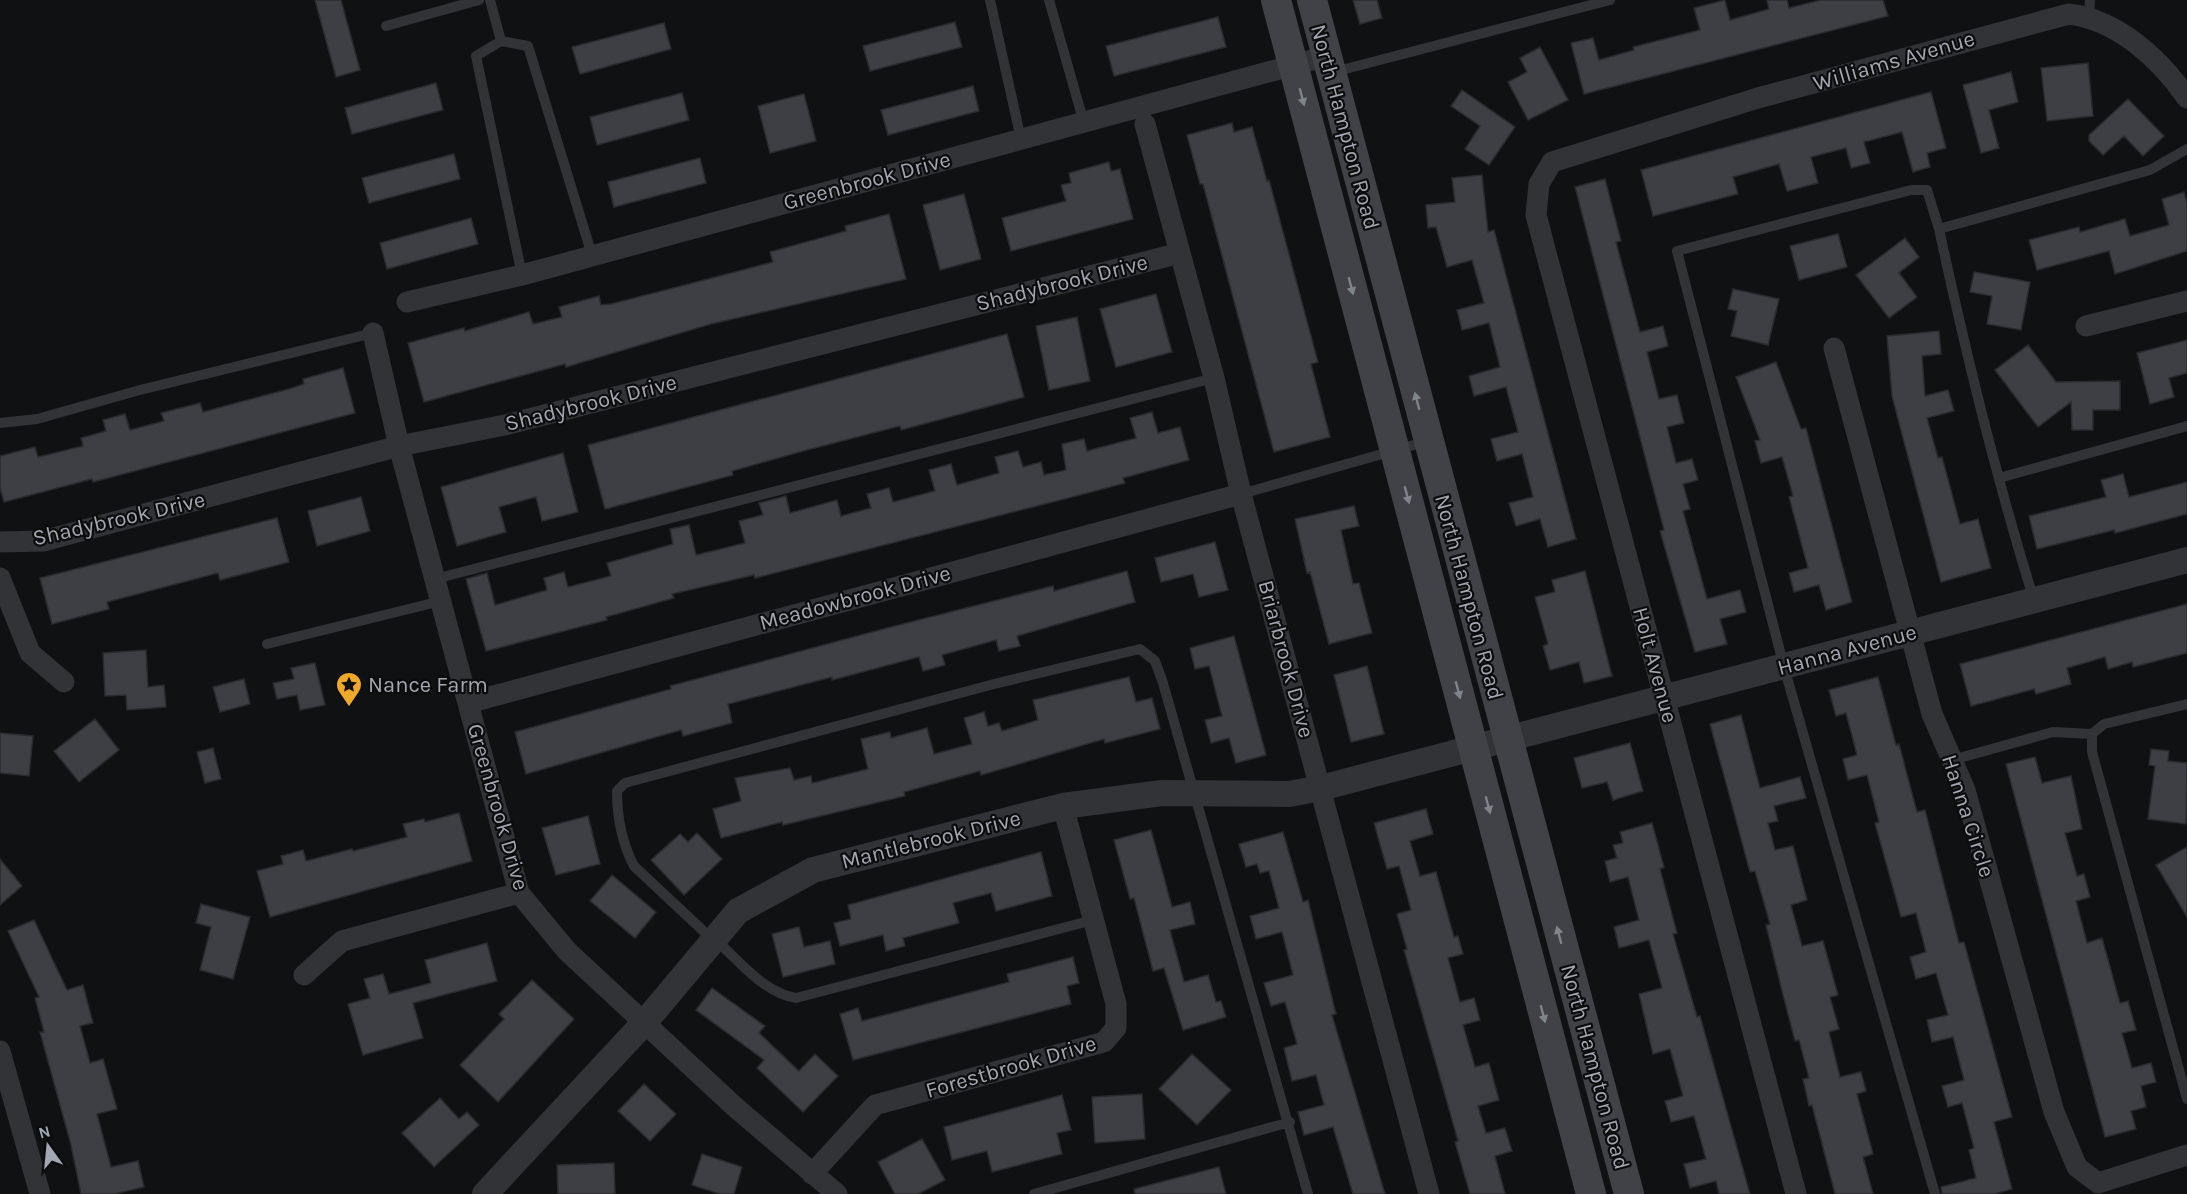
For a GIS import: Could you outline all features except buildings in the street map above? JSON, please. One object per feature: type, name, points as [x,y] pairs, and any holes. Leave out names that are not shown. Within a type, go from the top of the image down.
[{"type":"main road","name":"North Hampton Road","points":[[1276,0],[1591,1194]]},
{"type":"main road","name":"North Hampton Road","points":[[1312,0],[1506,740],[1629,1194]]},
{"type":"street","name":"Williams Avenue","points":[[1576,155],[1758,98],[2090,8],[2146,49],[2187,98]]},
{"type":"street","name":"Greenbrook Drive","points":[[407,302],[522,275],[1294,67],[1329,65]]},
{"type":"street","name":"Briarbrook Drive","points":[[1145,124],[1214,378],[1241,494],[1429,1194]]},
{"type":"street","name":"Holt Avenue","points":[[1576,155],[1552,162],[1539,184],[1536,215],[1796,1194]]},
{"type":"street","name":"Shadybrook Drive","points":[[0,542],[43,541],[399,446],[505,424],[1180,253]]},
{"type":"street","points":[[2086,326],[2187,301]]},
{"type":"street","name":"Greenbrook Drive","points":[[373,333],[399,446],[519,892],[567,951],[735,1107],[837,1194]]},
{"type":"street","name":"Hanna Circle","points":[[1834,348],[1932,714],[1965,790],[2054,1112],[2077,1167],[2098,1183],[2187,1155]]},
{"type":"street","name":"Meadowbrook Drive","points":[[468,703],[1241,494]]},
{"type":"street","name":"Hanna Avenue","points":[[1506,740],[2187,560]]},
{"type":"street","points":[[0,578],[30,653],[64,682]]},
{"type":"street","name":"Mantlebrook Drive","points":[[485,1194],[645,1022],[738,911],[813,870],[1063,806],[1162,793],[1289,794],[1321,788],[1506,740]]},
{"type":"street","name":"Forestbrook Drive","points":[[812,1174],[875,1105],[1104,1042],[1116,1028],[1116,1004],[1063,806]]},
{"type":"street","points":[[304,975],[342,941],[519,892]]},
{"type":"street","points":[[0,1051],[40,1194]]},
{"type":"lane","points":[[386,26],[479,0]]},
{"type":"lane","points":[[490,0],[501,41]]},
{"type":"lane","points":[[990,0],[1021,140]]},
{"type":"lane","points":[[1049,0],[1084,123]]},
{"type":"lane","points":[[1329,65],[1610,0]]},
{"type":"lane","points":[[522,275],[476,56],[501,41],[528,46],[592,255]]},
{"type":"lane","points":[[1939,229],[2150,170],[2187,149]]},
{"type":"lane","points":[[1935,1194],[1784,667],[1677,251],[1911,190],[1927,190],[1939,229],[1999,478],[2034,601]]},
{"type":"lane","points":[[0,423],[37,419],[151,387],[373,333]]},
{"type":"lane","points":[[435,579],[1214,378]]},
{"type":"lane","points":[[1999,478],[2187,426]]},
{"type":"lane","points":[[1241,494],[1428,441]]},
{"type":"lane","points":[[267,645],[441,601]]},
{"type":"lane","points":[[1094,920],[796,998],[784,996],[768,986],[714,940],[634,866],[617,811],[617,791],[625,783],[994,684],[1140,649],[1155,661],[1290,1122],[1308,1194]]},
{"type":"lane","points":[[1952,760],[2054,732],[2092,734],[2104,724],[2187,704]]},
{"type":"lane","points":[[2092,734],[2092,752],[2187,1099]]},
{"type":"lane","points":[[1034,1194],[1290,1122]]},
{"type":"place","name":"Nance Farm","points":[[349,708]]}]
